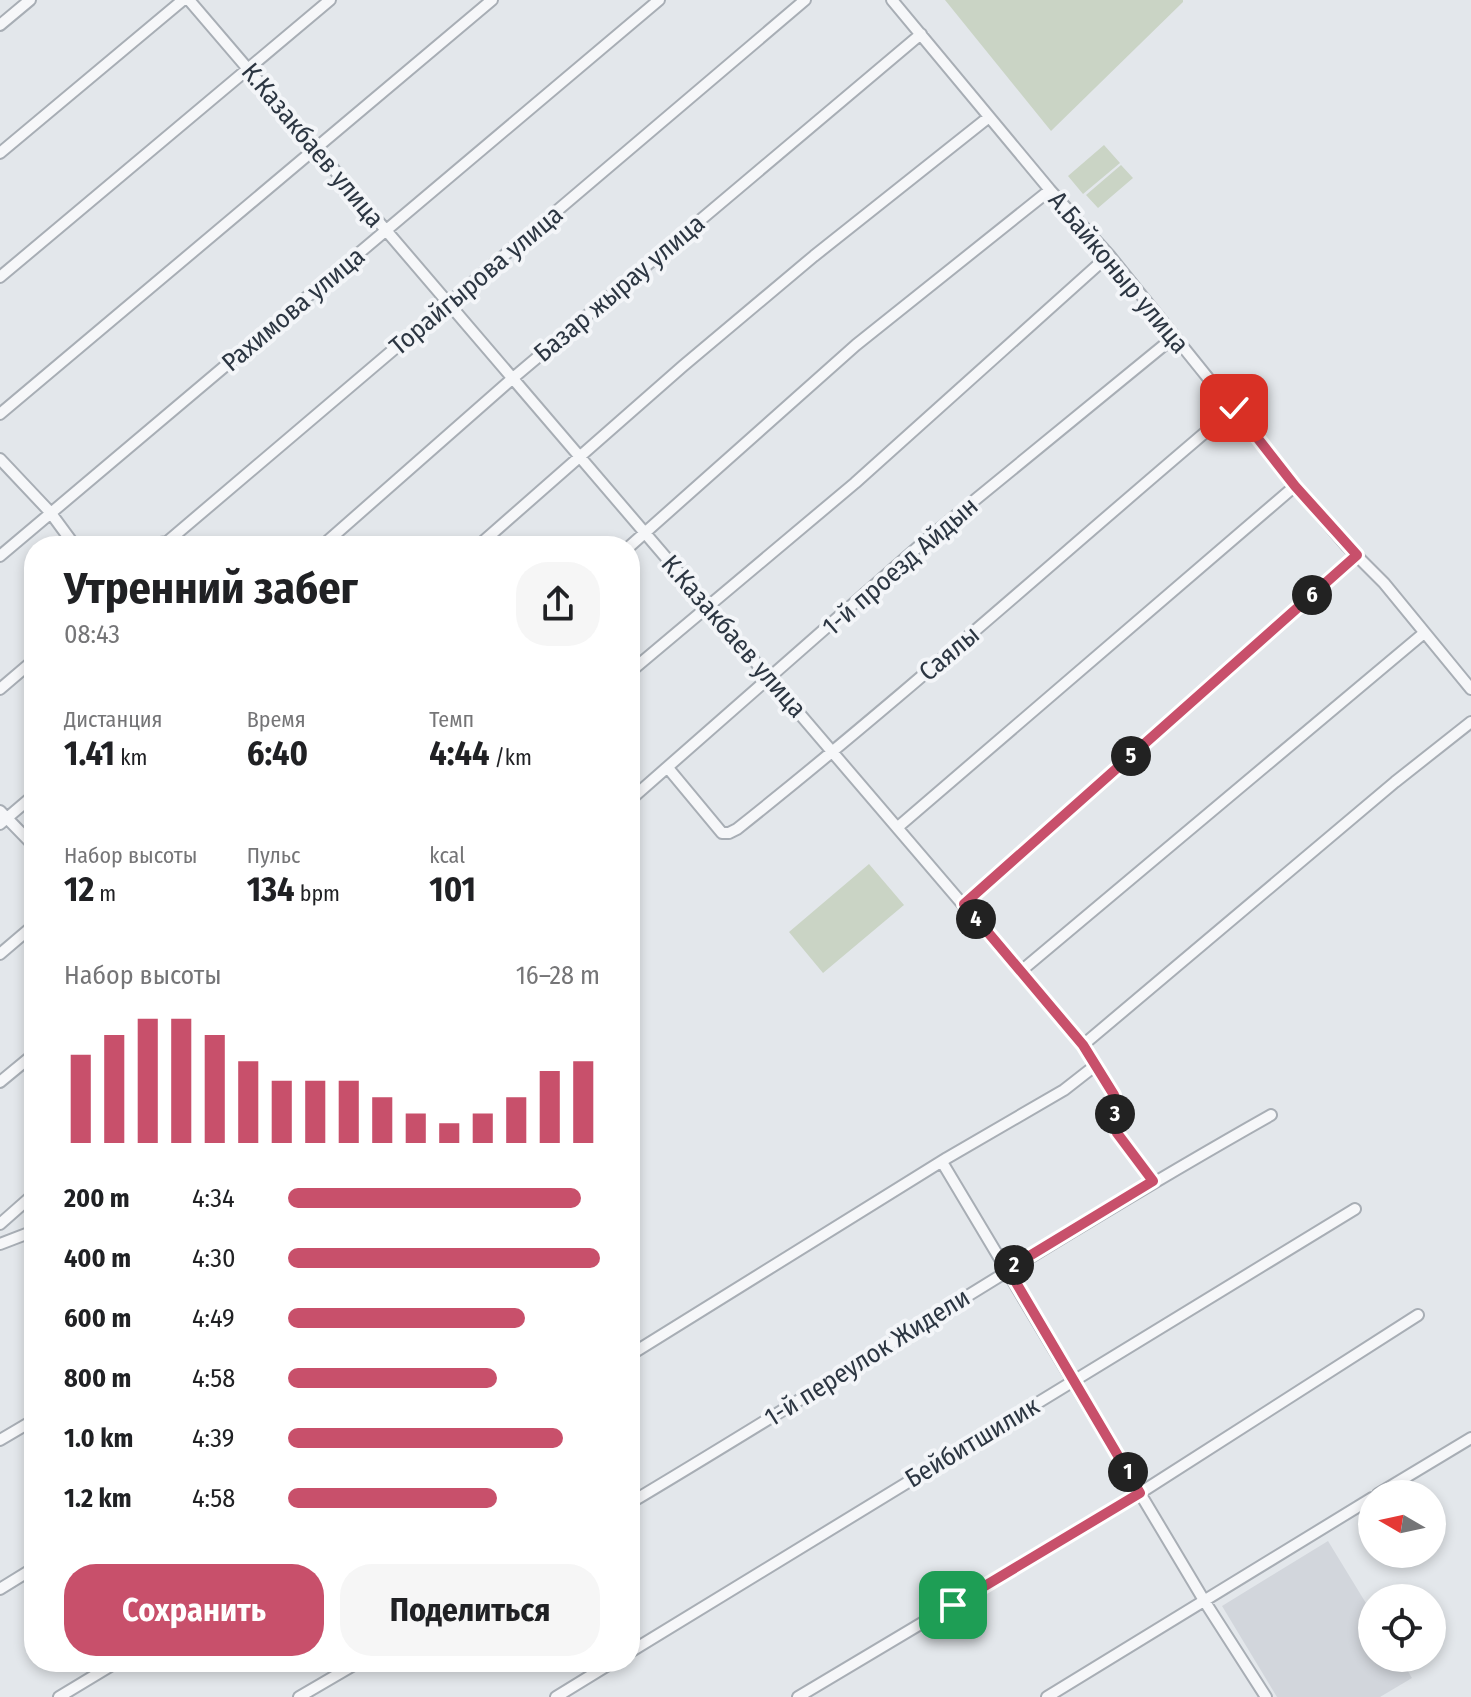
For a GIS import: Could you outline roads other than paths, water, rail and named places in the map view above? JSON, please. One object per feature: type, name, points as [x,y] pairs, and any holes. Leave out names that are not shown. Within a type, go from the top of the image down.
[{"type":"street","points":[[0,25],[30,0]]},
{"type":"street","points":[[0,153],[186,0]]},
{"type":"street","name":"К.Казакбаев улица","points":[[186,0],[250,68],[386,232],[646,533],[706,608],[834,752],[1083,1045],[1114,1095],[1117,1133],[1153,1181]]},
{"type":"street","points":[[0,277],[330,0]]},
{"type":"street","points":[[0,414],[492,0]]},
{"type":"street","name":"Рахимова улица","points":[[0,556],[659,0]]},
{"type":"street","name":"Торайгырова улица","points":[[174,536],[805,0]]},
{"type":"street","name":"А.Байконыр улица","points":[[892,0],[1050,190],[1109,255],[1295,486],[1384,583],[1471,689]]},
{"type":"street","name":"Базар жырау улица","points":[[333,536],[513,378],[921,34]]},
{"type":"street","points":[[490,536],[802,266],[989,117]]},
{"type":"street","points":[[640,538],[856,345],[1050,190]]},
{"type":"street","points":[[640,664],[855,483],[1109,255]]},
{"type":"street","name":"1-й проезд Айдын","points":[[640,792],[926,540],[1174,337]]},
{"type":"street","name":"Саялы","points":[[668,768],[722,833],[729,833],[834,752],[1026,589],[1129,495],[1234,408]]},
{"type":"street","points":[[0,459],[50,512],[68,536]]},
{"type":"street","points":[[898,827],[1295,486]]},
{"type":"street","points":[[964,904],[1357,555]]},
{"type":"street","points":[[1021,971],[1424,633]]},
{"type":"street","points":[[0,689],[24,669]]},
{"type":"street","points":[[1083,1045],[1395,782],[1471,722]]},
{"type":"street","points":[[24,802],[3,817],[24,837]]},
{"type":"street","points":[[0,954],[24,934]]},
{"type":"street","points":[[0,1082],[24,1062]]},
{"type":"street","points":[[640,1349],[1064,1090],[1096,1065]]},
{"type":"street","name":"1-й переулок Жидели","points":[[640,1497],[1153,1181],[1271,1115]]},
{"type":"street","points":[[942,1162],[1205,1602],[1266,1697]]},
{"type":"street","points":[[0,1224],[24,1203]]},
{"type":"street","name":"Бейбитшилик","points":[[640,1646],[1355,1209]]},
{"type":"street","points":[[0,1244],[24,1235]]},
{"type":"street","points":[[798,1697],[1140,1493],[1418,1315]]},
{"type":"street","points":[[0,1440],[24,1426]]},
{"type":"street","points":[[1401,1480],[1471,1438]]},
{"type":"street","points":[[1047,1697],[1358,1507]]},
{"type":"street","points":[[0,1589],[24,1574]]},
{"type":"street","points":[[59,1697],[100,1672]]},
{"type":"street","points":[[299,1697],[342,1672]]},
{"type":"street","points":[[556,1697],[597,1672]]}]
